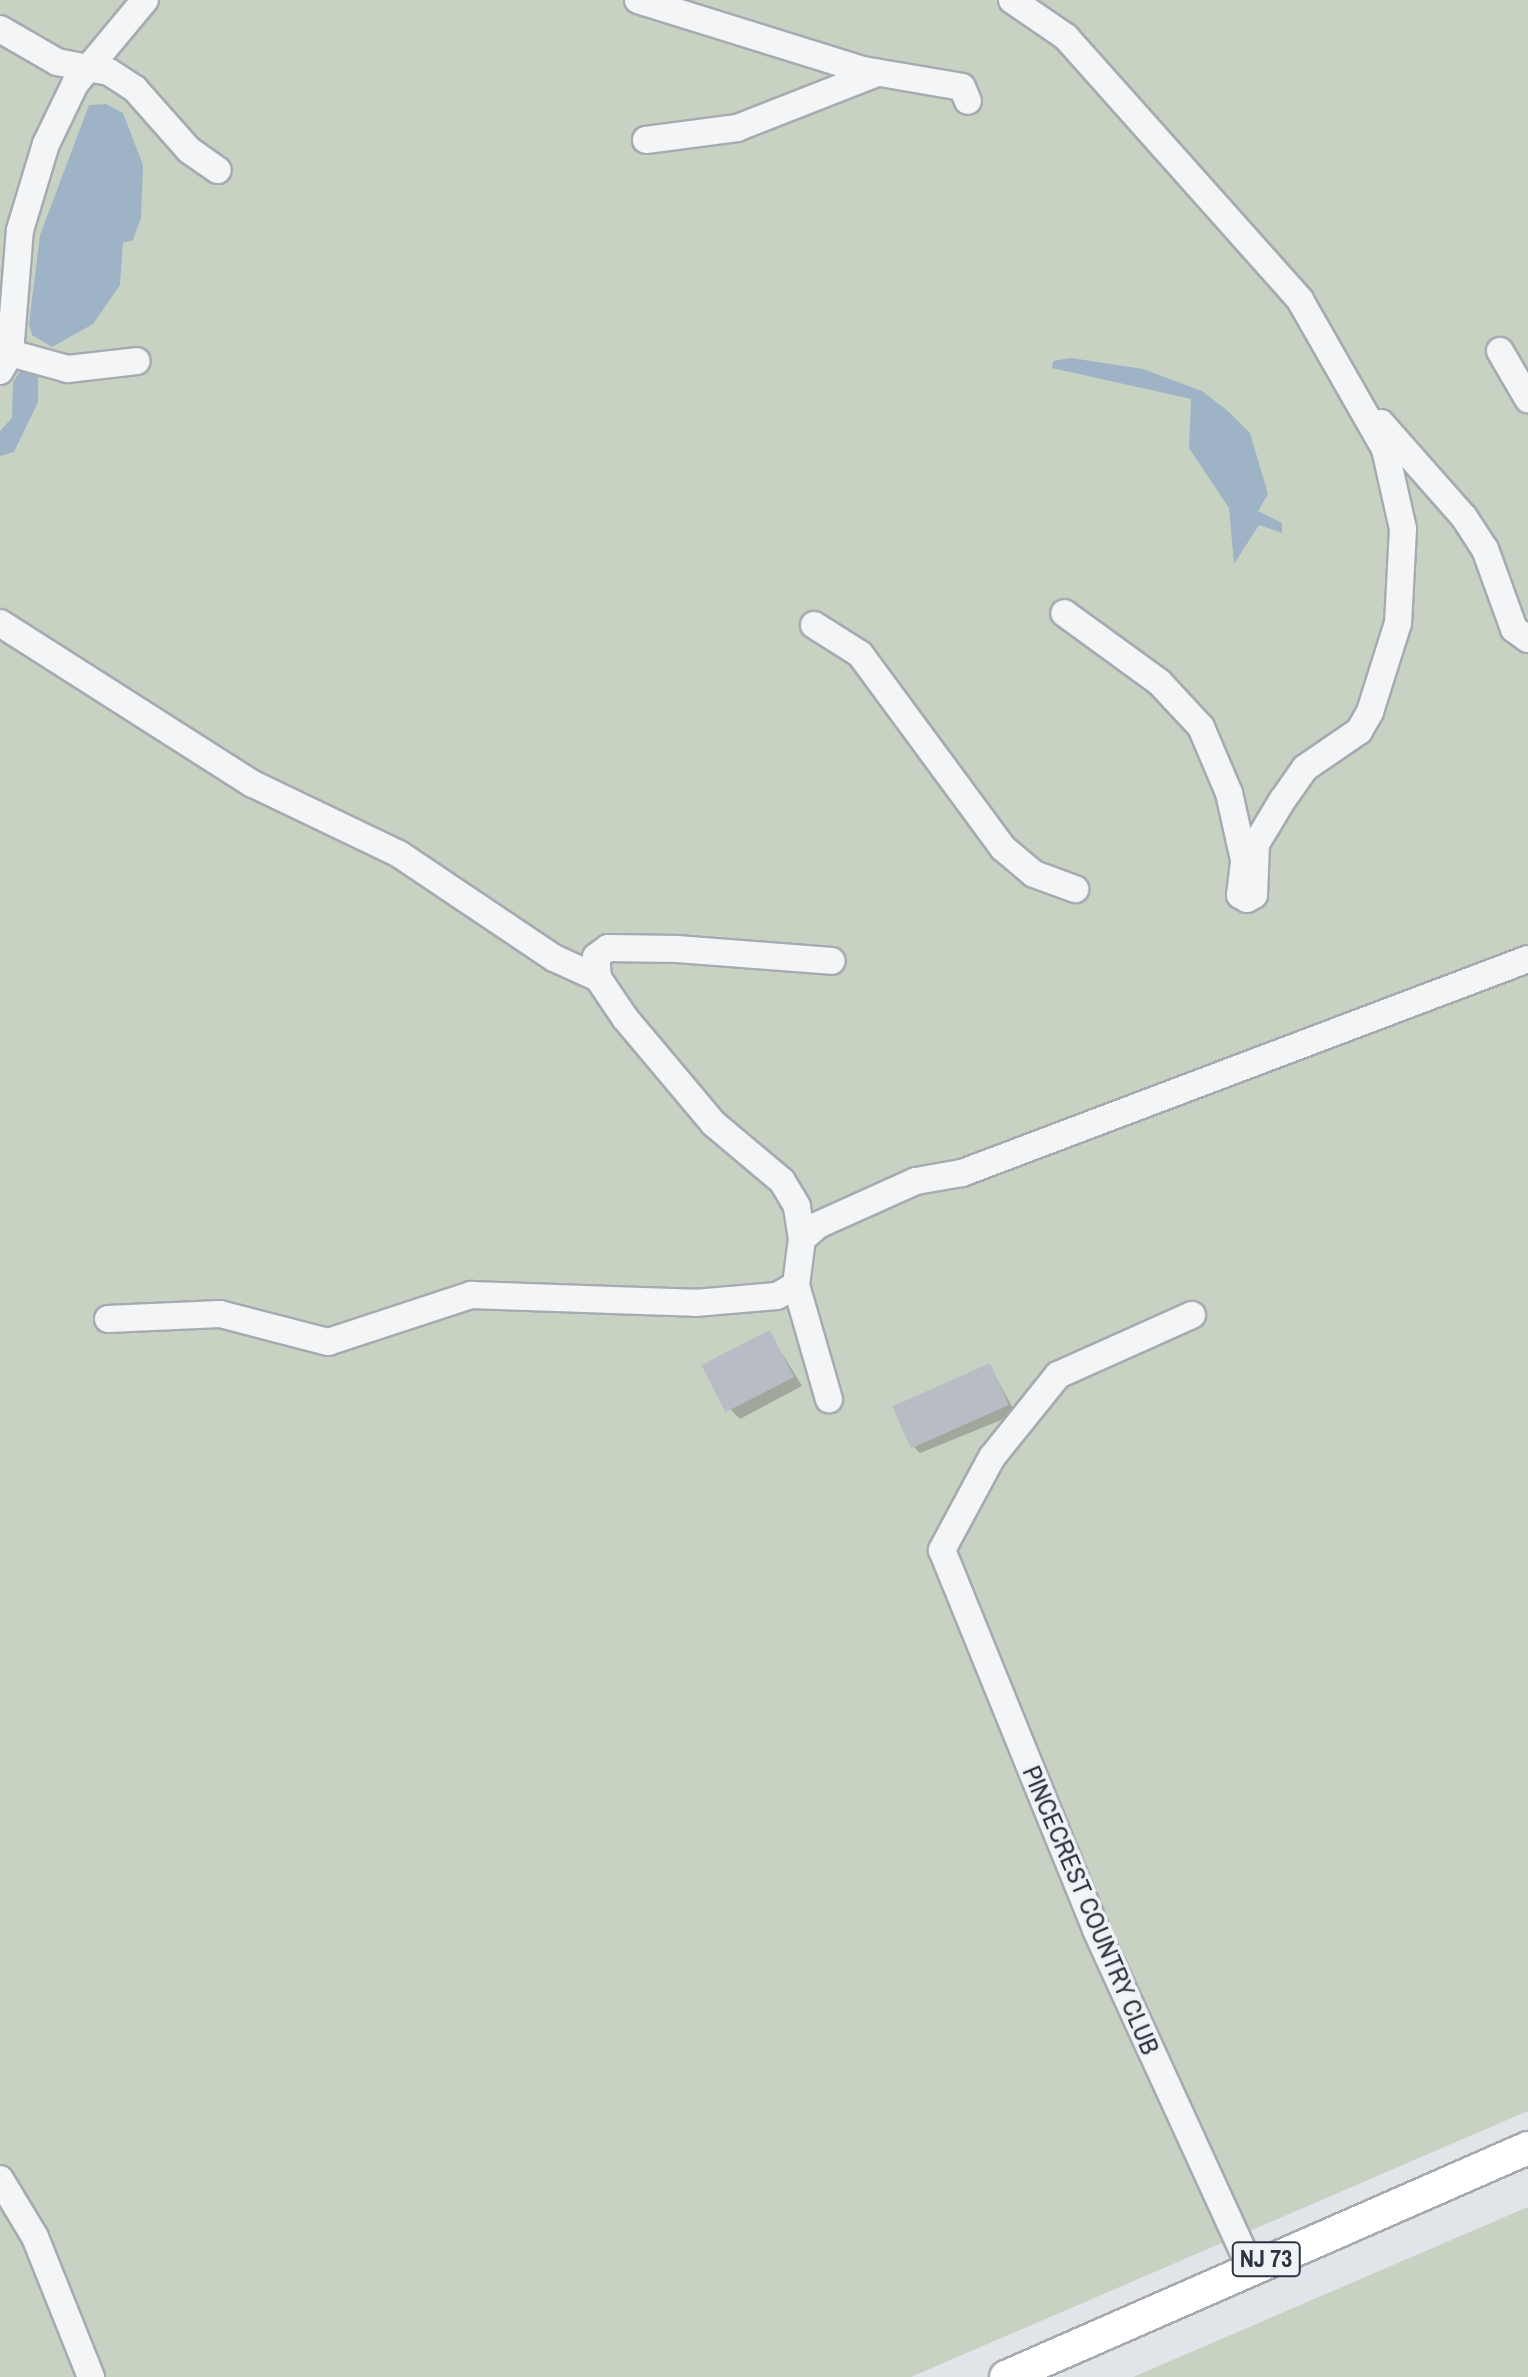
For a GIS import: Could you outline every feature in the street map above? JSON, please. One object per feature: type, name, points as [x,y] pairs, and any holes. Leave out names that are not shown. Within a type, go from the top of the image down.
[{"type":"main road","name":"NJ 73","points":[[1006,2377],[1250,2266],[1528,2148]]},
{"type":"street","points":[[137,361],[68,369],[5,362],[20,230],[46,144],[89,66],[145,0]]},
{"type":"street","points":[[638,0],[881,71],[962,87],[968,101]]},
{"type":"street","points":[[1012,0],[1066,37],[1138,125],[1179,159],[1300,300],[1356,398],[1396,485],[1404,580],[1398,623],[1359,731],[1305,768],[1256,844],[1254,895],[1240,895],[1246,878],[1239,835],[1201,727],[1159,682],[1064,613]]},
{"type":"street","points":[[0,29],[57,62],[89,66],[135,89],[189,150],[218,170]]},
{"type":"street","points":[[646,140],[737,128],[881,71]]},
{"type":"street","points":[[1500,351],[1528,399]]},
{"type":"street","points":[[1356,398],[1464,517],[1485,549],[1514,629],[1528,639]]},
{"type":"street","points":[[0,623],[253,784],[399,854],[554,958],[598,978],[714,1124],[782,1181],[797,1206],[804,1262],[796,1285],[829,1399]]},
{"type":"street","points":[[814,625],[860,654],[1003,848],[1034,874],[1075,889]]},
{"type":"street","points":[[598,978],[596,957],[608,948],[832,961]]},
{"type":"street","points":[[802,1239],[916,1181],[976,1169],[1528,959]]},
{"type":"street","points":[[108,1319],[220,1314],[328,1342],[471,1295],[695,1303],[777,1296],[796,1285]]},
{"type":"street","name":"PINCECREST COUNTRY CLUB","points":[[1192,1315],[1058,1375],[992,1457],[942,1550],[1096,1930],[1250,2266]]},
{"type":"street","points":[[0,2179],[35,2237],[91,2377]]},
{"type":"green space","points":[[0,0],[1528,0],[1528,2111],[911,2377],[0,2377]]},
{"type":"green space","points":[[1528,2207],[1528,2377],[1133,2377]]},
{"type":"water","points":[[106,104],[123,113],[143,165],[141,218],[133,240],[123,243],[120,285],[93,324],[52,347],[32,335],[29,324],[40,235],[89,105]]},
{"type":"water","points":[[1071,358],[1143,369],[1202,391],[1228,411],[1250,433],[1268,494],[1258,511],[1282,523],[1282,533],[1259,525],[1234,564],[1229,508],[1189,448],[1191,399],[1052,368],[1053,361]]},
{"type":"water","points":[[24,366],[38,376],[38,402],[14,452],[0,456],[0,431],[12,418],[13,382]]},
{"type":"building","points":[[770,1330],[794,1377],[725,1412],[701,1365]]},
{"type":"building","points":[[990,1363],[1009,1405],[911,1449],[892,1407]]}]
